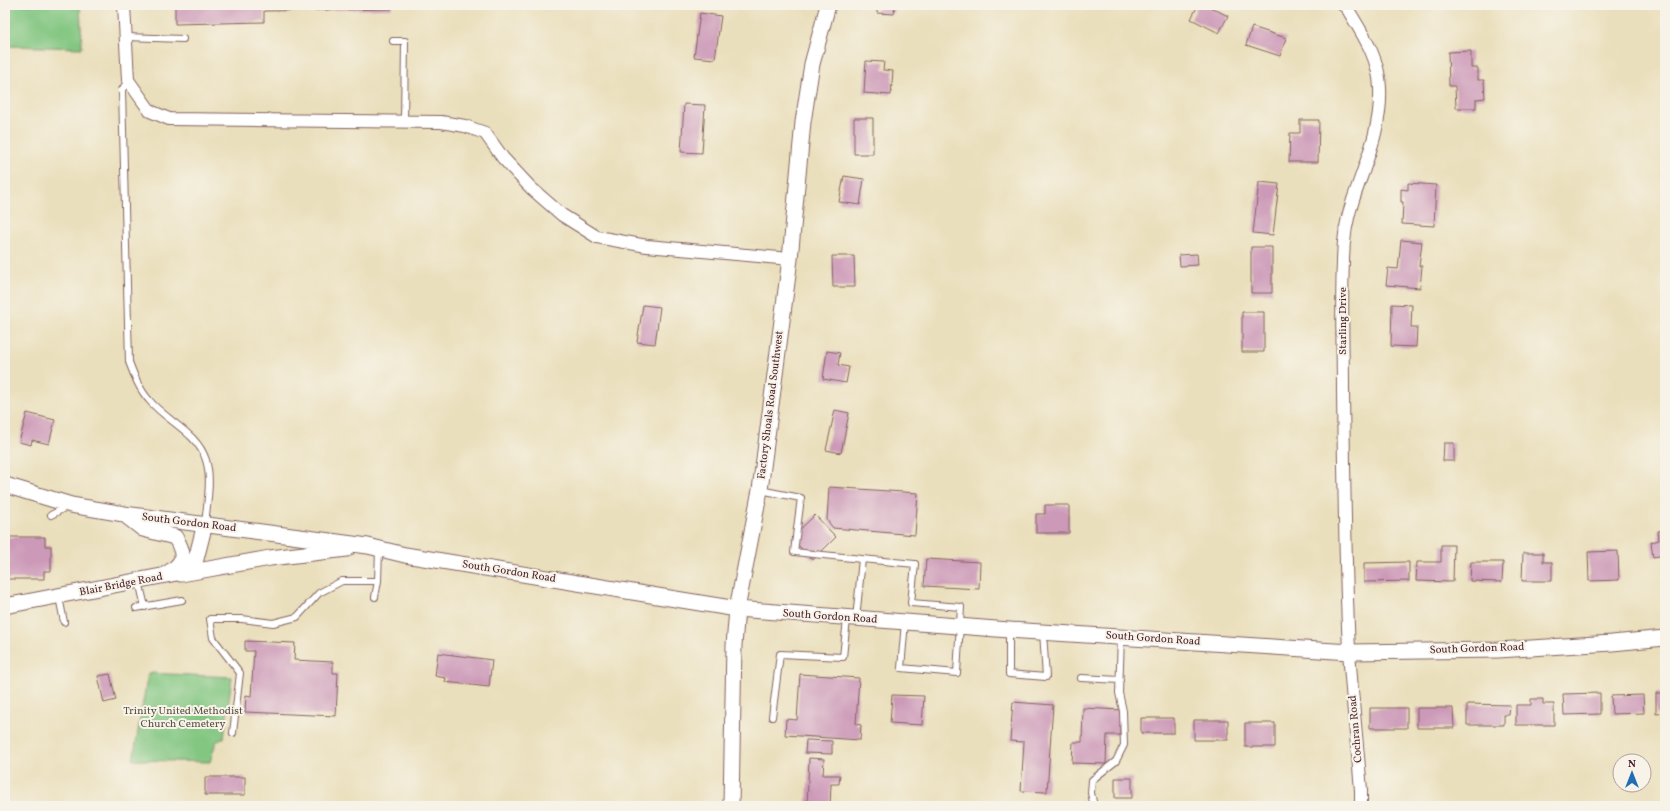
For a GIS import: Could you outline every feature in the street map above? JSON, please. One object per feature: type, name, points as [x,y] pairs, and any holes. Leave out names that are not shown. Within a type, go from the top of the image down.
[{"type":"street","points":[[124,5],[128,80],[150,112],[169,118],[441,122],[466,126],[485,132],[503,158],[531,188],[562,215],[597,237],[647,246],[790,259]]},
{"type":"street","name":"Factory Shoals Road Southwest","points":[[731,806],[733,653],[737,609],[760,490],[790,259],[803,122],[812,64],[828,5]]},
{"type":"street","name":"Starling Drive","points":[[1346,6],[1373,54],[1378,67],[1380,88],[1380,108],[1371,148],[1347,222],[1342,264],[1344,496],[1350,652]]},
{"type":"street","name":"South Gordon Road","points":[[5,485],[71,504],[124,514],[374,547],[412,556],[737,609],[852,619],[1350,652],[1498,650],[1665,638]]},
{"type":"street","points":[[124,514],[143,529],[175,537],[182,549],[182,557],[177,568],[162,577]]},
{"type":"street","name":"Blair Bridge Road","points":[[5,606],[59,597],[182,572],[190,568],[196,559],[205,524]]},
{"type":"street","points":[[162,577],[270,558],[374,547]]},
{"type":"street","name":"Cochran Road","points":[[1350,652],[1361,806]]},
{"type":"lane","points":[[126,37],[183,39]]},
{"type":"lane","points":[[393,41],[404,41],[404,122]]},
{"type":"lane","points":[[128,80],[122,90],[129,362],[136,382],[149,401],[188,434],[199,446],[205,458],[209,473],[209,493],[205,524]]},
{"type":"lane","points":[[760,490],[801,498],[794,552],[862,560],[915,564],[911,603],[961,607],[958,673],[901,668],[905,622]]},
{"type":"lane","points":[[51,515],[71,504]]},
{"type":"lane","points":[[374,547],[378,581],[376,597]]},
{"type":"lane","points":[[772,717],[780,654],[843,656],[852,619],[862,560]]},
{"type":"lane","points":[[139,581],[145,607]]},
{"type":"lane","points":[[233,733],[240,672],[213,638],[210,619],[242,618],[273,623],[298,617],[318,593],[342,581],[378,581]]},
{"type":"lane","points":[[59,597],[64,622]]},
{"type":"lane","points":[[136,608],[182,600]]},
{"type":"lane","points":[[1009,630],[1009,674],[1046,677],[1044,632]]},
{"type":"lane","points":[[1094,806],[1090,792],[1092,780],[1116,761],[1124,745],[1123,711],[1119,693],[1121,637]]},
{"type":"lane","points":[[1081,678],[1120,680]]},
{"type":"green space","points":[[5,5],[80,5],[82,48],[5,46]]},
{"type":"green space","name":"Trinity United Methodist Church Cemetery","points":[[148,673],[232,677],[224,738],[216,742],[210,762],[133,760]]},
{"type":"building","points":[[175,5],[391,5],[392,9],[264,11],[264,22],[175,24]]},
{"type":"building","points":[[877,5],[895,5],[894,14],[877,13]]},
{"type":"building","points":[[1198,5],[1206,5],[1228,16],[1219,33],[1191,19]]},
{"type":"building","points":[[700,13],[721,16],[715,59],[694,57]]},
{"type":"building","points":[[1252,27],[1286,38],[1280,56],[1246,45]]},
{"type":"building","points":[[1471,51],[1471,68],[1478,68],[1478,80],[1484,80],[1485,98],[1476,99],[1476,108],[1456,108],[1455,86],[1449,86],[1448,52]]},
{"type":"building","points":[[866,61],[884,62],[883,70],[893,71],[891,95],[864,93]]},
{"type":"building","points":[[684,104],[705,105],[702,153],[681,152]]},
{"type":"building","points":[[854,118],[873,118],[873,154],[854,154]]},
{"type":"building","points":[[1300,120],[1319,120],[1318,162],[1289,162],[1290,133],[1300,133]]},
{"type":"building","points":[[844,176],[864,179],[860,205],[839,202]]},
{"type":"building","points":[[1259,182],[1279,184],[1273,235],[1253,233]]},
{"type":"building","points":[[1408,183],[1436,185],[1434,226],[1402,224],[1403,202],[1401,202],[1401,189],[1408,190]]},
{"type":"building","points":[[1401,240],[1422,242],[1419,266],[1422,266],[1420,288],[1386,285],[1388,268],[1398,269]]},
{"type":"building","points":[[1251,247],[1272,247],[1272,293],[1251,293]]},
{"type":"building","points":[[1197,254],[1198,265],[1180,266],[1179,255]]},
{"type":"building","points":[[832,256],[854,256],[855,287],[833,287]]},
{"type":"building","points":[[1392,304],[1412,305],[1411,327],[1417,327],[1416,347],[1391,346]]},
{"type":"building","points":[[643,305],[660,307],[655,344],[637,342]]},
{"type":"building","points":[[1242,312],[1264,312],[1264,352],[1242,352]]},
{"type":"building","points":[[827,351],[840,353],[838,365],[849,367],[846,383],[823,379]]},
{"type":"building","points":[[835,410],[849,413],[841,453],[826,450]]},
{"type":"building","points":[[27,413],[55,420],[49,444],[32,440],[31,445],[19,442]]},
{"type":"building","points":[[1444,443],[1454,443],[1454,461],[1443,461]]},
{"type":"building","points":[[829,487],[918,493],[915,535],[833,528],[827,520]]},
{"type":"building","points":[[1045,505],[1069,505],[1069,533],[1036,533],[1036,514],[1045,514]]},
{"type":"building","points":[[815,515],[836,537],[813,560],[791,538]]},
{"type":"building","points":[[1665,530],[1665,555],[1653,557],[1651,542],[1659,540],[1658,531]]},
{"type":"building","points":[[5,537],[45,537],[45,546],[51,546],[51,571],[44,571],[44,579],[5,579]]},
{"type":"building","points":[[1441,545],[1454,545],[1453,582],[1416,581],[1417,562],[1441,562]]},
{"type":"building","points":[[1618,551],[1619,580],[1589,581],[1588,552]]},
{"type":"building","points":[[1523,553],[1543,553],[1543,562],[1552,562],[1552,581],[1522,581]]},
{"type":"building","points":[[926,559],[980,562],[979,589],[924,586]]},
{"type":"building","points":[[1409,562],[1409,581],[1364,582],[1364,563]]},
{"type":"building","points":[[1471,562],[1503,562],[1502,582],[1470,581]]},
{"type":"building","points":[[245,641],[295,643],[294,660],[333,662],[333,673],[338,673],[336,716],[245,712],[246,695],[251,696],[254,651],[245,651]]},
{"type":"building","points":[[438,653],[492,660],[489,687],[445,682],[446,678],[435,676]]},
{"type":"building","points":[[110,674],[116,700],[104,703],[98,676]]},
{"type":"building","points":[[800,674],[859,678],[856,724],[861,725],[860,740],[785,735],[786,719],[797,720]]},
{"type":"building","points":[[1600,693],[1600,714],[1564,715],[1563,694]]},
{"type":"building","points":[[1656,693],[1665,693],[1665,713],[1656,714]]},
{"type":"building","points":[[892,695],[924,696],[922,725],[890,723]]},
{"type":"building","points":[[1643,695],[1644,713],[1612,714],[1611,696]]},
{"type":"building","points":[[1531,699],[1543,699],[1543,704],[1554,704],[1554,725],[1516,725],[1516,705],[1531,705]]},
{"type":"building","points":[[1013,702],[1053,705],[1047,792],[1021,791],[1024,742],[1010,741]]},
{"type":"building","points":[[1467,704],[1510,705],[1509,715],[1504,715],[1504,725],[1467,725]]},
{"type":"building","points":[[1083,708],[1121,710],[1120,735],[1107,735],[1106,764],[1072,763],[1073,742],[1082,742]]},
{"type":"building","points":[[1370,708],[1407,708],[1407,728],[1370,728]]},
{"type":"building","points":[[1417,708],[1453,708],[1454,728],[1417,728]]},
{"type":"building","points":[[1141,718],[1174,718],[1174,733],[1141,733]]},
{"type":"building","points":[[1194,720],[1228,720],[1228,740],[1194,740]]},
{"type":"building","points":[[1245,723],[1275,723],[1275,747],[1245,747]]},
{"type":"building","points":[[806,740],[832,741],[832,754],[805,753]]},
{"type":"building","points":[[809,758],[824,759],[823,775],[840,775],[839,784],[831,784],[830,806],[807,806]]},
{"type":"building","points":[[205,777],[245,777],[245,795],[205,795]]},
{"type":"building","points":[[1115,778],[1132,778],[1132,798],[1115,798]]}]
